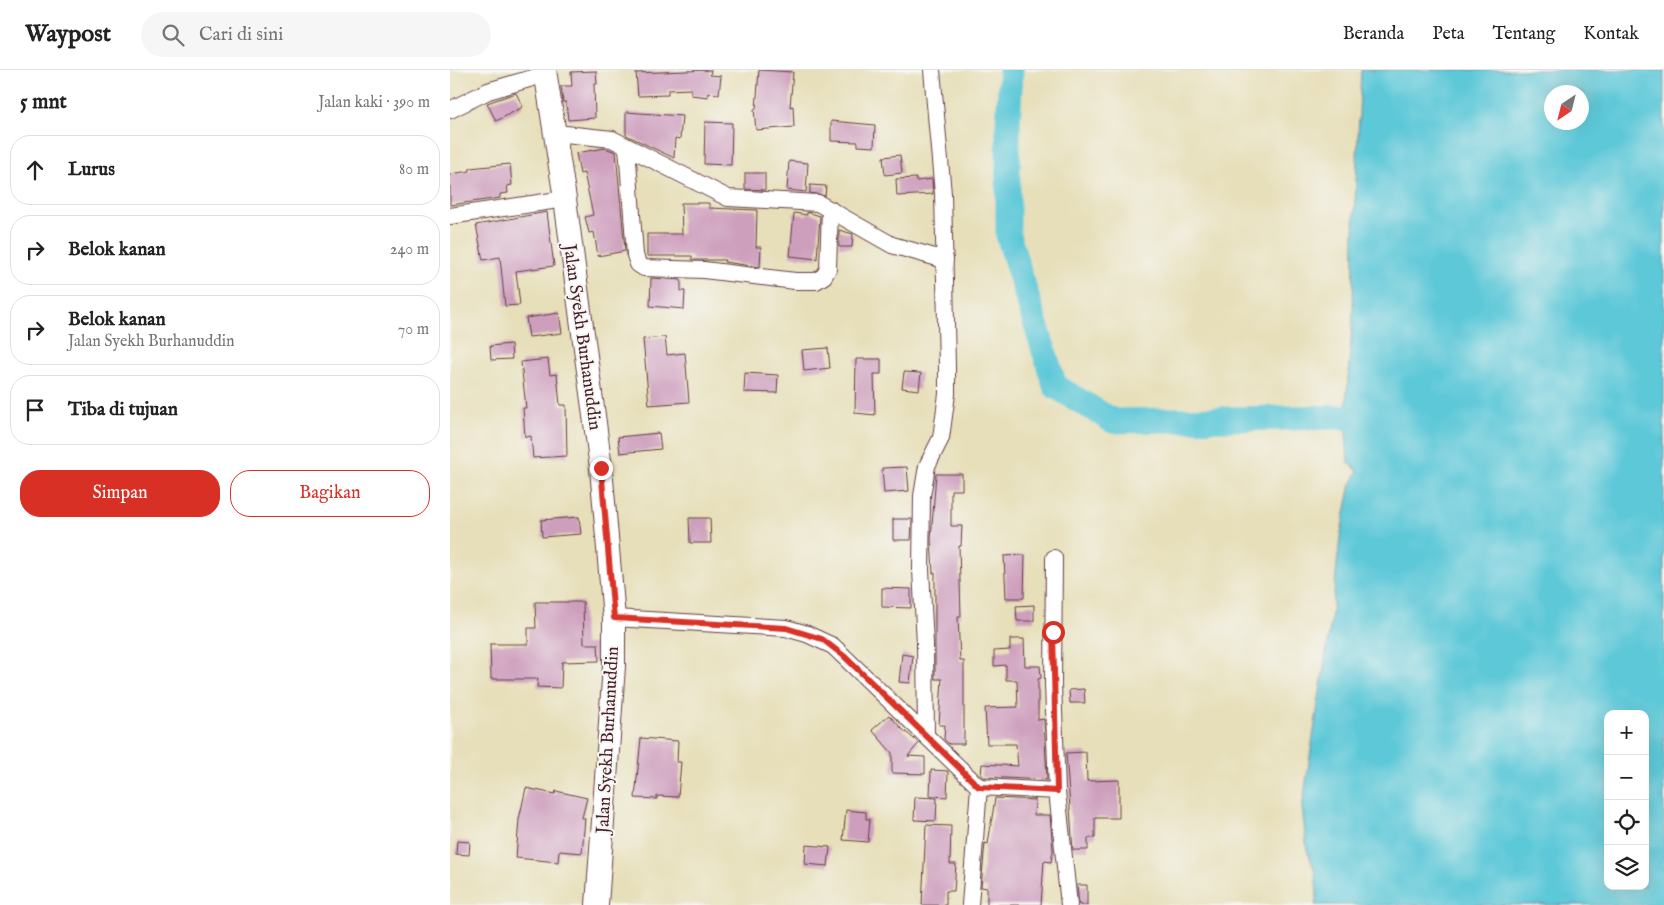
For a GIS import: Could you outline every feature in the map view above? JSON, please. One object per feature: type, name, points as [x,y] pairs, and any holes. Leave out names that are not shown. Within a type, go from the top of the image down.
[{"type":"main road","name":"Jalan Syekh Burhanuddin","points":[[546,72],[556,133],[601,468],[614,618],[614,666],[597,905]]},
{"type":"street","points":[[926,736],[925,644],[921,570],[922,496],[927,466],[941,438],[947,394],[946,260],[942,184],[932,70]]},
{"type":"street","points":[[450,110],[493,90],[546,72]]},
{"type":"street","points":[[556,133],[601,136],[627,147],[728,198],[810,202],[830,209],[892,245],[946,260]]},
{"type":"street","points":[[627,147],[635,255],[638,264],[644,268],[704,270],[795,281],[816,281],[824,276],[828,270],[830,209]]},
{"type":"street","points":[[450,216],[565,199]]},
{"type":"street","points":[[1054,558],[1053,684],[1057,791],[1069,905]]},
{"type":"street","points":[[614,618],[786,628],[807,634],[833,646],[979,787],[1057,791]]},
{"type":"street","points":[[970,905],[979,787]]},
{"type":"water","points":[[1361,70],[1664,70],[1664,905],[1315,905],[1317,894],[1315,871],[1307,850],[1302,808],[1331,621],[1340,537],[1351,484],[1358,471],[1348,462],[1345,417],[1353,315],[1354,225]]},
{"type":"building","points":[[711,70],[710,75],[721,76],[719,94],[708,93],[708,97],[691,95],[691,89],[668,90],[668,95],[638,96],[636,73]]},
{"type":"building","points":[[759,70],[793,72],[790,107],[793,106],[794,127],[756,130],[754,109],[756,109]]},
{"type":"building","points":[[596,71],[597,84],[594,84],[595,118],[568,120],[566,102],[563,102],[561,86],[572,86],[571,72]]},
{"type":"building","points":[[516,93],[523,107],[496,121],[487,103]]},
{"type":"building","points":[[626,112],[682,116],[680,139],[675,138],[674,158],[626,135]]},
{"type":"building","points":[[831,121],[875,125],[874,147],[858,146],[858,142],[831,141]]},
{"type":"building","points":[[705,122],[732,123],[731,165],[704,164]]},
{"type":"building","points":[[605,148],[616,152],[625,251],[598,256],[594,232],[589,233],[585,217],[593,215],[584,173],[580,174],[576,153]]},
{"type":"building","points":[[900,155],[902,173],[885,175],[883,157]]},
{"type":"building","points":[[789,161],[808,163],[806,192],[787,190]]},
{"type":"building","points":[[510,164],[512,185],[507,186],[508,193],[500,194],[500,198],[450,205],[450,174],[470,171],[470,168]]},
{"type":"building","points":[[745,173],[765,173],[765,190],[745,189]]},
{"type":"building","points":[[916,178],[916,181],[932,179],[933,194],[897,196],[896,179]]},
{"type":"building","points":[[810,185],[826,186],[825,196],[810,193]]},
{"type":"building","points":[[681,203],[709,203],[709,208],[757,210],[756,247],[761,247],[760,267],[724,262],[725,260],[692,260],[692,256],[647,256],[647,234],[682,234]]},
{"type":"building","points":[[547,212],[554,266],[516,271],[520,305],[505,306],[500,257],[483,260],[476,225]]},
{"type":"building","points":[[807,212],[820,216],[817,259],[790,256],[794,213],[807,215]]},
{"type":"building","points":[[839,230],[853,234],[852,247],[839,247]]},
{"type":"building","points":[[651,278],[681,280],[681,291],[685,291],[684,309],[650,306]]},
{"type":"building","points":[[559,313],[562,333],[529,337],[526,318]]},
{"type":"building","points":[[665,337],[667,355],[685,353],[689,402],[649,405],[643,339]]},
{"type":"building","points":[[511,344],[512,359],[491,360],[490,346]]},
{"type":"building","points":[[828,348],[830,368],[804,371],[802,350]]},
{"type":"building","points":[[548,359],[550,375],[557,374],[560,405],[566,405],[567,456],[533,458],[531,436],[525,437],[523,408],[526,408],[521,362]]},
{"type":"building","points":[[856,359],[881,359],[881,374],[874,374],[875,415],[855,413]]},
{"type":"building","points":[[904,372],[921,373],[919,390],[902,388]]},
{"type":"building","points":[[745,373],[778,375],[777,393],[744,392]]},
{"type":"building","points":[[659,433],[661,449],[620,453],[618,437]]},
{"type":"building","points":[[907,467],[909,491],[884,493],[882,468]]},
{"type":"building","points":[[936,474],[962,474],[962,490],[951,490],[951,526],[962,526],[961,546],[959,546],[961,617],[958,617],[960,661],[964,661],[964,744],[949,744],[944,739],[945,725],[939,725],[942,679],[935,679],[935,573],[933,573],[931,539]]},
{"type":"building","points":[[579,517],[581,534],[542,537],[541,520]]},
{"type":"building","points":[[689,518],[710,518],[711,543],[690,543]]},
{"type":"building","points":[[893,519],[912,519],[911,540],[893,540]]},
{"type":"building","points":[[1025,555],[1024,598],[1006,598],[1004,556]]},
{"type":"building","points":[[882,588],[911,589],[911,608],[882,607]]},
{"type":"building","points":[[535,602],[583,602],[584,644],[598,644],[599,661],[562,662],[561,688],[537,687],[538,679],[491,679],[490,644],[528,644],[528,628],[536,628]]},
{"type":"building","points":[[1034,605],[1034,621],[1017,621],[1016,606]]},
{"type":"building","points":[[1010,639],[1024,639],[1025,666],[1040,666],[1041,678],[1038,679],[1038,720],[1044,719],[1047,780],[983,777],[981,775],[982,764],[1018,766],[1016,744],[987,744],[985,708],[1018,707],[1017,680],[1006,680],[1006,665],[994,666],[994,651],[1010,650]]},
{"type":"building","points":[[902,654],[913,656],[910,683],[899,682]]},
{"type":"building","points":[[1084,689],[1085,703],[1070,703],[1069,690]]},
{"type":"building","points":[[889,715],[919,743],[908,756],[925,757],[925,774],[892,773],[892,753],[872,730]]},
{"type":"building","points":[[641,738],[678,741],[677,762],[681,762],[678,797],[657,796],[657,799],[635,798]]},
{"type":"building","points":[[1086,752],[1087,781],[1119,780],[1119,818],[1095,818],[1095,838],[1088,838],[1088,850],[1073,850],[1066,753]]},
{"type":"building","points":[[931,770],[948,771],[947,797],[930,796]]},
{"type":"building","points":[[526,788],[555,794],[556,791],[587,798],[582,818],[585,818],[582,853],[559,851],[558,862],[516,858],[519,819]]},
{"type":"building","points":[[915,797],[937,798],[936,821],[914,820]]},
{"type":"building","points":[[995,798],[1035,800],[1034,815],[1050,815],[1053,851],[1051,862],[1044,861],[1041,905],[987,905],[987,888],[981,887],[985,843],[988,844]]},
{"type":"building","points":[[846,810],[866,812],[866,819],[870,819],[868,842],[843,840]]},
{"type":"building","points":[[926,825],[951,826],[950,864],[956,864],[954,891],[946,891],[946,905],[922,905]]},
{"type":"building","points":[[457,841],[470,842],[469,855],[456,854]]},
{"type":"building","points":[[806,845],[830,847],[828,866],[805,864]]},
{"type":"building","points":[[1077,885],[1087,885],[1087,905],[1079,905]]},
{"type":"waterway","points":[[1011,70],[1008,124],[1008,235],[1055,386],[1113,421],[1345,417]]},
{"type":"route","points":[[601,468],[614,618],[786,628],[822,639],[844,656],[979,787],[1057,791],[1053,632]]}]
